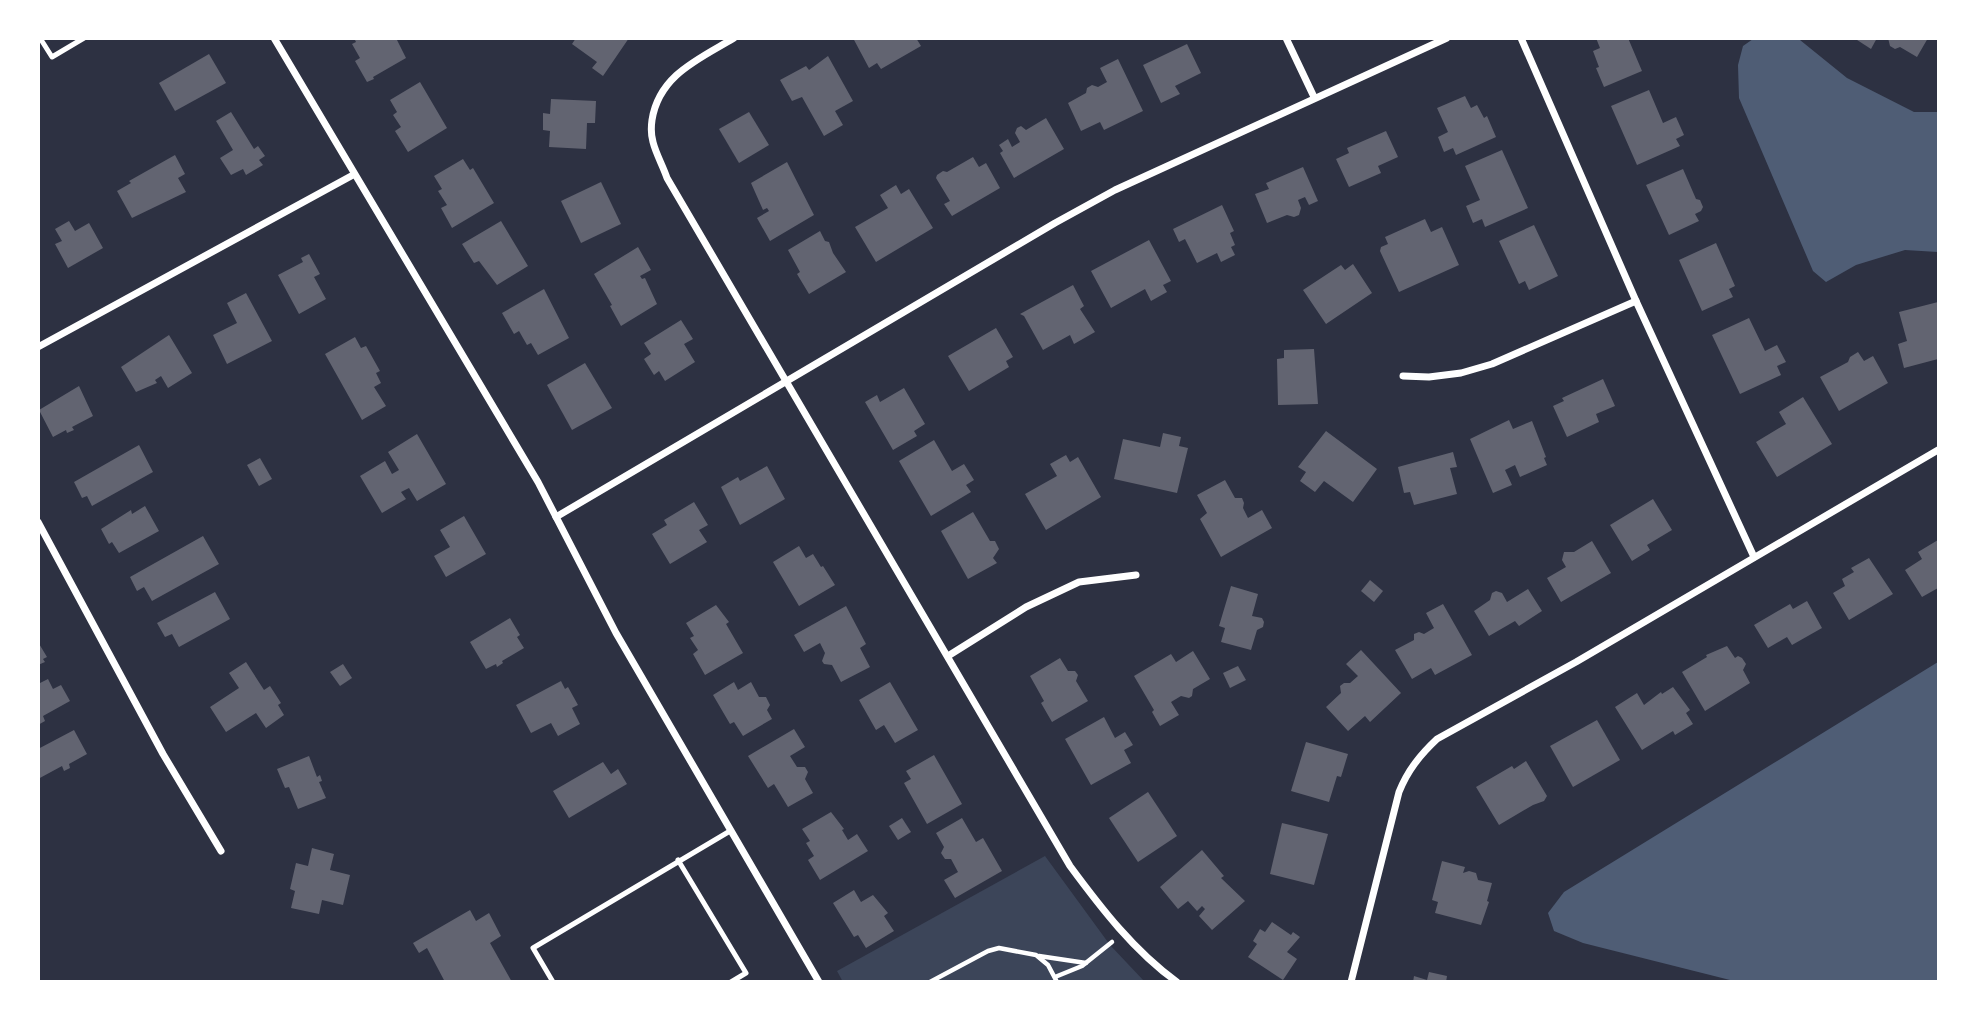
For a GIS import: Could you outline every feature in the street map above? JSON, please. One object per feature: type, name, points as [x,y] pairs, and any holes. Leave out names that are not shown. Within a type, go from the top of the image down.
[{"type":"street","points":[[274,38],[353,175],[538,482],[616,633],[819,982]]},
{"type":"street","points":[[734,38],[681,69],[664,86],[654,108],[651,128],[652,141],[667,177],[1070,866],[1100,907],[1177,982]]},
{"type":"street","points":[[1286,38],[1314,97]]},
{"type":"street","points":[[556,517],[1115,190],[1447,38]]},
{"type":"street","points":[[1521,38],[1636,301],[1754,557]]},
{"type":"street","points":[[38,347],[353,175]]},
{"type":"street","points":[[1403,376],[1429,377],[1461,373],[1492,364],[1636,301]]},
{"type":"street","points":[[1351,982],[1399,792],[1406,774],[1420,755],[1437,739],[1562,670],[1938,450]]},
{"type":"street","points":[[38,522],[163,754],[221,851]]},
{"type":"street","points":[[948,656],[1026,607],[1079,582],[1136,575]]},
{"type":"lane","points":[[40,38],[51,57],[84,38]]},
{"type":"lane","points":[[553,982],[533,948],[730,831]]},
{"type":"lane","points":[[678,860],[746,972],[731,982]]},
{"type":"path","points":[[1036,955],[1048,965],[1056,979],[1087,963],[1124,933]]},
{"type":"path","points":[[930,982],[988,951],[999,948],[1087,963]]},
{"type":"shaded area","points":[[1753,39],[1800,40],[1847,78],[1914,112],[1938,112],[1938,252],[1905,250],[1856,265],[1826,282],[1813,271],[1739,98],[1738,65],[1743,46]]},
{"type":"shaded area","points":[[1938,662],[1938,981],[1734,981],[1583,943],[1554,931],[1548,913],[1564,892]]},
{"type":"shaded area","points":[[1045,856],[1110,945],[1144,981],[843,982],[837,971]]},
{"type":"building","points":[[354,38],[396,38],[406,58],[367,82],[355,61],[360,58],[352,44],[356,42]]},
{"type":"building","points":[[576,38],[629,38],[603,76],[592,68],[597,62],[572,44]]},
{"type":"building","points":[[853,38],[916,38],[921,46],[881,69],[877,63],[869,68]]},
{"type":"building","points":[[1596,38],[1628,38],[1642,71],[1604,87],[1593,51],[1600,48]]},
{"type":"building","points":[[1854,38],[1877,38],[1871,49]]},
{"type":"building","points":[[1888,38],[1928,38],[1917,57],[1900,47],[1895,49],[1890,46]]},
{"type":"building","points":[[1187,44],[1201,73],[1175,86],[1180,94],[1161,103],[1143,65]]},
{"type":"building","points":[[209,54],[226,83],[175,111],[159,83]]},
{"type":"building","points":[[828,56],[853,101],[835,111],[843,125],[824,136],[802,97],[792,101],[780,80],[806,66],[809,70]]},
{"type":"building","points":[[1118,59],[1143,111],[1104,130],[1100,122],[1081,131],[1068,103],[1086,93],[1087,88],[1092,85],[1098,87],[1107,82],[1100,68]]},
{"type":"building","points":[[420,82],[447,128],[408,152],[395,131],[401,127],[393,115],[397,112],[390,100]]},
{"type":"building","points":[[1649,90],[1663,123],[1676,117],[1684,135],[1676,139],[1680,146],[1637,165],[1611,106]]},
{"type":"building","points":[[1465,96],[1471,108],[1477,105],[1484,118],[1487,116],[1496,137],[1456,155],[1453,148],[1444,152],[1438,137],[1448,132],[1437,108]]},
{"type":"building","points":[[551,99],[596,101],[595,123],[587,123],[586,149],[549,147],[550,131],[543,130],[543,113],[550,114]]},
{"type":"building","points":[[231,112],[254,149],[258,146],[265,156],[259,160],[263,165],[246,175],[243,169],[231,175],[220,158],[233,150],[216,121]]},
{"type":"building","points":[[749,112],[769,145],[739,163],[719,129]]},
{"type":"building","points":[[1046,118],[1064,149],[1014,178],[1000,153],[1003,151],[999,145],[1008,139],[1012,147],[1020,142],[1015,133],[1017,128],[1021,126],[1026,130]]},
{"type":"building","points":[[1386,131],[1398,157],[1378,166],[1381,173],[1349,187],[1336,159],[1349,153],[1347,148]]},
{"type":"building","points":[[1502,150],[1528,208],[1485,227],[1482,219],[1473,223],[1466,206],[1480,200],[1465,166]]},
{"type":"building","points":[[175,155],[185,174],[178,178],[186,192],[132,218],[117,191],[131,183],[129,181]]},
{"type":"building","points":[[973,157],[979,167],[986,163],[1000,188],[952,216],[944,204],[950,201],[936,178],[937,175]]},
{"type":"building","points":[[463,159],[470,170],[473,168],[494,203],[452,228],[441,208],[447,205],[438,191],[442,189],[434,176]]},
{"type":"building","points":[[787,162],[814,215],[770,241],[757,218],[769,211],[767,208],[763,210],[751,183]]},
{"type":"building","points":[[1303,167],[1318,201],[1309,205],[1305,197],[1298,200],[1301,208],[1299,215],[1287,215],[1267,223],[1255,194],[1269,189],[1266,183]]},
{"type":"building","points":[[1683,169],[1696,199],[1700,200],[1703,207],[1695,214],[1699,221],[1669,235],[1646,185]]},
{"type":"building","points":[[601,182],[621,224],[581,243],[561,201]]},
{"type":"building","points":[[896,185],[901,194],[909,189],[933,228],[876,262],[855,227],[888,208],[880,195]]},
{"type":"building","points":[[1222,205],[1234,231],[1230,233],[1235,245],[1231,247],[1235,255],[1221,262],[1217,253],[1197,263],[1185,239],[1179,242],[1173,229]]},
{"type":"building","points":[[1425,219],[1431,232],[1442,227],[1459,265],[1399,292],[1380,251],[1381,247],[1388,244],[1385,237]]},
{"type":"building","points":[[69,221],[75,231],[89,223],[103,248],[68,268],[55,244],[62,241],[55,229]]},
{"type":"building","points":[[501,221],[528,266],[497,285],[479,261],[474,263],[462,244]]},
{"type":"building","points":[[1534,225],[1558,276],[1529,290],[1525,281],[1519,284],[1499,241]]},
{"type":"building","points":[[820,231],[846,272],[809,294],[797,274],[800,272],[788,250]]},
{"type":"building","points":[[1149,240],[1171,281],[1163,285],[1167,292],[1151,301],[1145,289],[1111,308],[1091,271]]},
{"type":"building","points":[[1716,243],[1735,286],[1729,289],[1733,297],[1702,311],[1679,260]]},
{"type":"building","points":[[638,247],[651,270],[640,276],[645,278],[657,304],[621,326],[594,274]]},
{"type":"building","points":[[309,254],[320,274],[314,277],[326,299],[299,314],[278,275],[303,262],[301,258]]},
{"type":"building","points":[[1353,264],[1372,293],[1326,324],[1303,290],[1341,265],[1345,270]]},
{"type":"building","points":[[1073,285],[1084,306],[1080,309],[1095,332],[1074,344],[1070,335],[1043,350],[1024,316],[1020,314]]},
{"type":"building","points":[[544,289],[569,338],[538,355],[531,343],[527,345],[519,331],[514,334],[502,313]]},
{"type":"building","points":[[246,293],[272,341],[227,364],[213,335],[237,323],[227,303]]},
{"type":"building","points":[[1938,302],[1938,359],[1904,368],[1898,344],[1907,341],[1899,312]]},
{"type":"building","points":[[1749,318],[1765,351],[1777,345],[1786,362],[1777,366],[1781,375],[1740,394],[1712,335]]},
{"type":"building","points":[[681,320],[693,339],[684,344],[695,362],[665,381],[659,371],[654,375],[644,359],[651,354],[644,343]]},
{"type":"building","points":[[996,328],[1013,357],[1006,361],[1009,367],[969,391],[948,356]]},
{"type":"building","points":[[169,335],[192,373],[168,388],[161,376],[155,380],[157,383],[136,392],[121,367]]},
{"type":"building","points":[[355,337],[361,348],[366,346],[380,371],[376,373],[381,383],[374,387],[386,406],[362,420],[325,354]]},
{"type":"building","points":[[1314,349],[1318,404],[1278,405],[1277,359],[1284,358],[1284,350]]},
{"type":"building","points":[[1858,352],[1864,361],[1873,356],[1888,383],[1839,411],[1820,377],[1848,362],[1850,357]]},
{"type":"building","points":[[585,363],[612,408],[572,430],[547,385]]},
{"type":"building","points":[[1603,379],[1615,406],[1596,414],[1599,422],[1567,437],[1553,406],[1564,401],[1562,398]]},
{"type":"building","points":[[79,386],[93,416],[72,427],[74,430],[67,433],[66,430],[53,437],[39,410]]},
{"type":"building","points":[[904,388],[925,424],[914,431],[917,436],[893,450],[865,402],[877,395],[880,402]]},
{"type":"building","points":[[1803,397],[1832,444],[1777,477],[1756,442],[1786,424],[1779,412]]},
{"type":"building","points":[[1509,420],[1513,429],[1532,421],[1547,465],[1520,477],[1515,465],[1505,470],[1512,485],[1493,493],[1470,439]]},
{"type":"building","points":[[1326,431],[1377,469],[1353,502],[1324,481],[1315,492],[1300,481],[1306,472],[1298,467]]},
{"type":"building","points":[[1163,433],[1181,437],[1179,446],[1188,448],[1177,493],[1114,479],[1123,439],[1160,447]]},
{"type":"building","points":[[417,434],[446,484],[417,501],[409,488],[401,492],[406,499],[382,513],[360,476],[385,461],[392,474],[399,470],[388,452]]},
{"type":"building","points":[[934,440],[952,471],[964,464],[974,480],[966,485],[971,492],[931,516],[899,461]]},
{"type":"building","points":[[139,445],[153,472],[92,506],[87,496],[82,498],[74,482]]},
{"type":"building","points":[[1453,452],[1457,467],[1450,468],[1457,494],[1414,505],[1410,492],[1404,493],[1398,467]]},
{"type":"building","points":[[1066,455],[1070,462],[1078,457],[1101,497],[1046,530],[1025,494],[1057,476],[1050,464]]},
{"type":"building","points":[[260,458],[272,479],[259,486],[247,465]]},
{"type":"building","points":[[767,466],[785,499],[740,525],[721,487],[738,477],[740,481]]},
{"type":"building","points":[[1225,480],[1235,498],[1242,498],[1248,518],[1262,510],[1272,528],[1221,557],[1200,519],[1207,513],[1197,495]]},
{"type":"building","points":[[1653,499],[1672,530],[1647,545],[1650,550],[1632,561],[1610,525]]},
{"type":"building","points":[[694,502],[708,525],[699,530],[707,542],[670,564],[652,534],[667,525],[664,520]]},
{"type":"building","points":[[145,506],[159,531],[119,553],[112,542],[109,544],[101,529],[131,510],[132,514]]},
{"type":"building","points":[[973,512],[990,541],[995,541],[999,549],[993,558],[997,563],[968,579],[941,531]]},
{"type":"building","points":[[464,516],[486,554],[446,577],[434,556],[450,547],[440,530]]},
{"type":"building","points":[[203,536],[219,564],[152,601],[144,587],[137,591],[130,577]]},
{"type":"building","points":[[1938,540],[1938,588],[1922,597],[1905,570],[1922,559],[1918,552]]},
{"type":"building","points":[[1592,541],[1611,573],[1561,602],[1547,578],[1566,567],[1562,560],[1564,552],[1574,552]]},
{"type":"building","points":[[799,546],[806,558],[813,554],[835,585],[799,606],[773,562]]},
{"type":"building","points":[[1869,558],[1893,594],[1849,620],[1833,593],[1845,586],[1842,579],[1854,572],[1851,568]]},
{"type":"building","points":[[1370,580],[1383,591],[1374,602],[1361,591]]},
{"type":"building","points":[[1231,586],[1258,594],[1252,616],[1262,618],[1264,622],[1263,627],[1257,630],[1251,650],[1221,642],[1225,628],[1219,626]]},
{"type":"building","points":[[1528,589],[1542,611],[1519,626],[1515,621],[1489,636],[1474,611],[1490,600],[1492,593],[1496,591],[1502,593],[1507,602]]},
{"type":"building","points":[[215,592],[230,619],[179,647],[172,634],[165,637],[157,623]]},
{"type":"building","points":[[1807,601],[1822,628],[1792,645],[1787,637],[1768,648],[1754,625],[1790,604],[1793,609]]},
{"type":"building","points":[[1443,604],[1472,655],[1435,675],[1431,668],[1412,679],[1395,650],[1414,640],[1414,634],[1424,634],[1434,628],[1426,613]]},
{"type":"building","points":[[716,605],[729,622],[726,624],[743,653],[705,675],[693,654],[698,650],[690,638],[694,636],[686,623]]},
{"type":"building","points":[[846,606],[866,644],[860,648],[870,667],[841,682],[832,665],[822,661],[825,653],[820,643],[804,652],[794,635]]},
{"type":"building","points":[[510,618],[524,648],[497,667],[496,664],[486,669],[470,642]]},
{"type":"building","points":[[38,642],[47,657],[43,659],[45,662],[38,665]]},
{"type":"building","points":[[1727,646],[1735,658],[1742,658],[1746,664],[1743,670],[1750,683],[1705,711],[1682,672],[1707,657],[1706,655]]},
{"type":"building","points":[[1361,650],[1401,693],[1370,722],[1365,716],[1348,731],[1326,707],[1341,693],[1340,686],[1350,683],[1358,676],[1346,664]]},
{"type":"building","points":[[1193,651],[1210,679],[1193,689],[1189,698],[1181,696],[1171,702],[1179,715],[1160,726],[1134,676],[1171,654],[1176,662]]},
{"type":"building","points":[[1060,658],[1068,671],[1075,671],[1078,675],[1076,681],[1088,701],[1052,722],[1030,676]]},
{"type":"building","points":[[246,662],[264,690],[270,686],[281,703],[278,705],[284,715],[266,728],[256,713],[226,732],[210,707],[239,688],[229,673]]},
{"type":"building","points":[[343,664],[352,678],[340,686],[330,672]]},
{"type":"building","points":[[1238,666],[1246,680],[1230,688],[1223,673]]},
{"type":"building","points":[[48,679],[53,689],[61,685],[70,701],[43,716],[45,721],[38,725],[38,684]]},
{"type":"building","points":[[561,681],[565,689],[568,687],[578,705],[572,708],[580,724],[558,736],[551,723],[531,733],[516,705]]},
{"type":"building","points":[[734,682],[738,690],[751,682],[759,697],[766,697],[770,705],[767,710],[772,719],[743,736],[734,722],[730,724],[713,695]]},
{"type":"building","points":[[890,682],[918,730],[895,743],[884,725],[876,730],[859,700]]},
{"type":"building","points":[[1673,687],[1690,710],[1686,713],[1693,724],[1675,735],[1673,731],[1642,750],[1615,707],[1637,693],[1644,705]]},
{"type":"building","points":[[1104,717],[1115,738],[1125,732],[1133,745],[1124,750],[1131,763],[1091,785],[1065,739]]},
{"type":"building","points":[[1597,720],[1620,760],[1573,787],[1550,746]]},
{"type":"building","points":[[794,729],[805,747],[790,756],[797,767],[805,767],[808,772],[805,779],[813,793],[788,807],[774,784],[768,788],[748,756]]},
{"type":"building","points":[[74,730],[87,754],[69,764],[70,768],[64,771],[62,766],[38,779],[38,749]]},
{"type":"building","points":[[1306,742],[1348,754],[1341,777],[1337,776],[1329,802],[1291,791]]},
{"type":"building","points":[[934,755],[962,804],[927,824],[904,783],[911,779],[906,771]]},
{"type":"building","points":[[309,756],[317,777],[320,775],[322,781],[319,782],[326,798],[298,809],[289,787],[285,788],[277,769]]},
{"type":"building","points":[[1526,761],[1547,796],[1544,801],[1499,825],[1476,787]]},
{"type":"building","points":[[603,762],[611,774],[618,769],[627,784],[569,818],[553,791]]},
{"type":"building","points":[[1148,792],[1177,836],[1138,862],[1109,818]]},
{"type":"building","points":[[831,812],[844,829],[842,830],[848,840],[857,834],[868,851],[820,880],[808,860],[814,856],[806,843],[810,841],[802,829]]},
{"type":"building","points":[[902,818],[911,832],[898,840],[889,826]]},
{"type":"building","points":[[962,818],[976,842],[983,838],[1002,871],[955,898],[944,880],[958,872],[951,859],[945,859],[941,853],[944,847],[936,833]]},
{"type":"building","points":[[1282,823],[1328,834],[1314,885],[1270,874]]},
{"type":"building","points":[[312,848],[334,854],[330,870],[350,875],[343,905],[322,900],[319,914],[291,908],[295,891],[290,889],[296,863],[308,866]]},
{"type":"building","points":[[1202,850],[1224,876],[1221,878],[1245,901],[1212,930],[1199,916],[1205,909],[1202,906],[1197,911],[1188,901],[1178,909],[1160,887]]},
{"type":"building","points":[[1442,861],[1465,867],[1463,873],[1476,873],[1478,880],[1492,883],[1481,925],[1435,913],[1438,902],[1432,900]]},
{"type":"building","points":[[854,890],[861,902],[873,895],[888,913],[884,916],[894,931],[866,948],[858,935],[854,937],[833,903]]},
{"type":"building","points":[[470,910],[476,921],[489,913],[501,936],[490,943],[512,982],[445,982],[427,948],[419,953],[413,943]]},
{"type":"building","points":[[1272,922],[1291,935],[1293,932],[1300,937],[1287,952],[1297,959],[1283,980],[1248,957],[1257,944],[1253,941],[1260,929],[1265,932]]},
{"type":"building","points":[[1429,972],[1447,976],[1446,982],[1413,982],[1414,976],[1427,980]]}]
